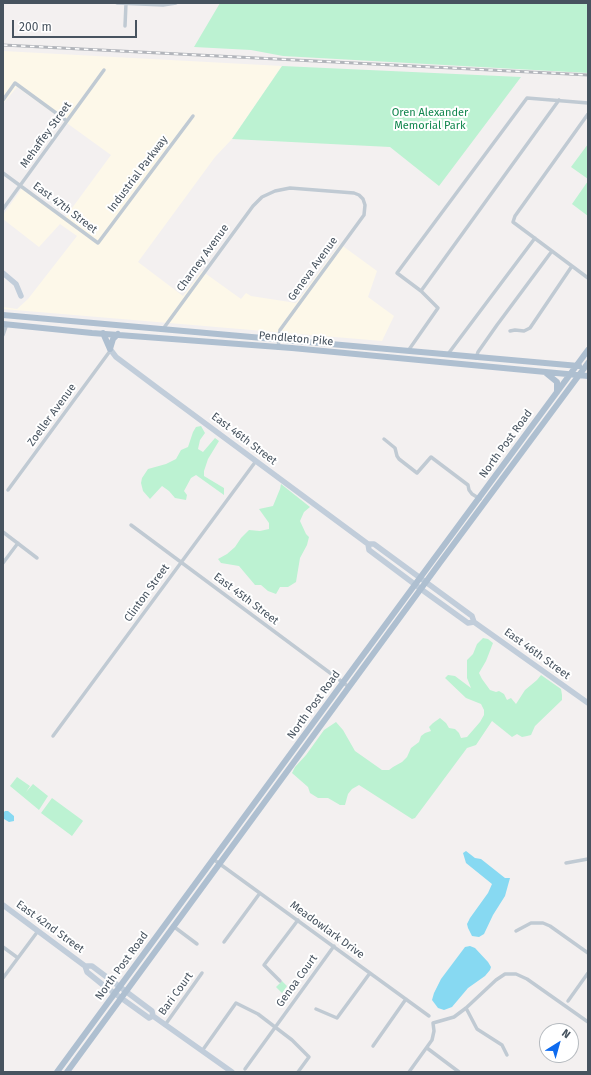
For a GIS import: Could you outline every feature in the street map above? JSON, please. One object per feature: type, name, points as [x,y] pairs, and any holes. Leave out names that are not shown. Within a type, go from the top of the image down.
[{"type":"main road","name":"Pendleton Pike","points":[[3,315],[476,358],[587,366]]},
{"type":"main road","name":"Pendleton Pike","points":[[5,324],[588,376]]},
{"type":"main road","points":[[103,333],[110,350]]},
{"type":"main road","points":[[110,350],[113,339],[118,334]]},
{"type":"main road","name":"North Post Road","points":[[57,1072],[588,350]]},
{"type":"main road","name":"North Post Road","points":[[67,1072],[426,582],[587,366]]},
{"type":"main road","points":[[545,372],[553,377],[557,382],[557,392]]},
{"type":"street","points":[[117,3],[163,5],[176,3]]},
{"type":"street","points":[[125,26],[126,3]]},
{"type":"street","name":"Mehaffey Street","points":[[3,210],[104,70]]},
{"type":"street","points":[[3,100],[15,83],[67,120]]},
{"type":"street","points":[[408,351],[438,308],[421,291],[397,273],[527,98],[588,103]]},
{"type":"street","points":[[421,291],[559,100]]},
{"type":"street","points":[[588,114],[513,222],[588,278]]},
{"type":"street","name":"Industrial Parkway","points":[[98,243],[193,116]]},
{"type":"street","name":"East 47th Street","points":[[3,173],[98,243]]},
{"type":"street","name":"Charney Avenue","points":[[162,330],[252,206],[260,199],[275,191],[292,188],[354,193],[360,195],[364,202]]},
{"type":"street","name":"Geneva Avenue","points":[[278,348],[280,330],[363,216],[365,211],[364,202]]},
{"type":"street","points":[[448,355],[535,238]]},
{"type":"street","points":[[476,358],[497,325],[552,251]]},
{"type":"street","points":[[510,331],[530,328],[572,266]]},
{"type":"street","points":[[3,273],[16,284],[21,296]]},
{"type":"street","points":[[3,335],[5,324]]},
{"type":"street","name":"East 46th Street","points":[[110,350],[368,544],[374,544],[472,616],[474,622],[588,703]]},
{"type":"street","name":"Zoeller Avenue","points":[[8,490],[110,350]]},
{"type":"street","points":[[384,439],[395,448],[399,459],[417,473],[431,457],[468,485],[469,490],[485,502]]},
{"type":"street","name":"Clinton Street","points":[[53,736],[256,461]]},
{"type":"street","name":"East 45th Street","points":[[131,525],[349,687]]},
{"type":"street","points":[[3,532],[37,558]]},
{"type":"street","points":[[3,562],[18,543]]},
{"type":"street","name":"East 46th Street","points":[[368,544],[369,550],[421,589],[468,623],[474,622]]},
{"type":"street","name":"Meadowlark Drive","points":[[213,859],[430,1016]]},
{"type":"street","points":[[566,863],[588,859]]},
{"type":"street","points":[[224,942],[260,893]]},
{"type":"street","name":"East 42nd Street","points":[[3,905],[85,966],[87,972],[114,993],[149,1018],[153,1016]]},
{"type":"street","points":[[280,981],[264,965],[298,920]]},
{"type":"street","points":[[516,931],[531,923],[543,923],[550,926],[588,953]]},
{"type":"street","points":[[173,926],[197,944]]},
{"type":"street","points":[[3,978],[38,931]]},
{"type":"street","name":"Genoa Court","points":[[245,1069],[334,946]]},
{"type":"street","points":[[3,947],[18,958]]},
{"type":"street","name":"East 42nd Street","points":[[85,966],[92,966],[152,1011],[153,1016],[232,1072]]},
{"type":"street","name":"Bari Court","points":[[165,1025],[202,973]]},
{"type":"street","points":[[316,1009],[337,1018],[370,973]]},
{"type":"street","points":[[409,1072],[433,1037],[433,1023],[454,1017],[496,980],[508,973],[516,974],[527,979],[588,1022]]},
{"type":"street","points":[[568,1001],[588,973]]},
{"type":"street","points":[[373,1046],[406,999]]},
{"type":"street","points":[[202,1051],[236,1003],[258,1014],[276,1027],[309,1057],[298,1072]]},
{"type":"street","points":[[466,1008],[477,1029],[502,1045],[507,1055]]},
{"type":"street","points":[[426,1048],[459,1072]]},
{"type":"shaded area","points":[[3,51],[282,66],[232,139],[215,157],[138,262],[183,296],[202,271],[241,299],[246,293],[251,296],[296,303],[340,244],[377,271],[368,297],[394,316],[382,341],[3,309],[3,307],[17,309],[28,299],[77,236],[60,224],[39,247],[3,219],[3,215],[22,188],[64,219],[111,155],[17,87],[3,104]]},
{"type":"green space","points":[[220,3],[588,3],[588,73],[283,56],[251,50],[194,47]]},
{"type":"green space","name":"Oren Alexander Memorial Park","points":[[282,66],[521,77],[439,186],[390,147],[232,139]]},
{"type":"green space","points":[[588,144],[588,179],[571,167]]},
{"type":"green space","points":[[588,181],[588,216],[572,204]]},
{"type":"green space","points":[[201,426],[205,433],[200,440],[198,449],[203,452],[215,438],[219,441],[208,459],[204,476],[224,488],[224,495],[196,475],[191,478],[184,491],[187,495],[186,500],[175,498],[162,486],[150,499],[143,491],[141,483],[142,478],[148,469],[166,464],[176,459],[181,450],[188,447],[196,427]]},
{"type":"green space","points":[[281,484],[310,507],[304,512],[300,521],[309,537],[307,545],[300,558],[296,582],[288,587],[280,587],[276,594],[268,591],[261,585],[255,585],[239,566],[221,563],[218,559],[235,547],[249,530],[260,531],[269,529],[269,523],[259,509],[273,506]]},
{"type":"green space","points":[[483,638],[488,639],[493,643],[486,661],[479,673],[490,690],[496,692],[499,691],[504,694],[507,700],[511,698],[516,704],[525,690],[541,675],[561,689],[562,700],[535,726],[531,735],[522,737],[517,734],[512,737],[492,721],[476,745],[467,748],[415,818],[412,819],[359,785],[352,789],[348,794],[345,805],[340,805],[328,798],[318,798],[310,793],[308,787],[292,773],[324,730],[336,722],[343,730],[355,751],[382,770],[389,770],[402,762],[407,757],[411,748],[419,742],[421,736],[431,731],[429,727],[440,718],[449,728],[455,729],[461,738],[467,737],[480,722],[484,715],[484,710],[481,704],[466,698],[445,678],[448,675],[455,676],[471,688],[467,678],[467,660],[473,654],[477,644]]},
{"type":"green space","points":[[17,777],[30,786],[26,792],[33,784],[48,796],[39,810],[10,786]]},
{"type":"green space","points":[[52,798],[83,821],[72,836],[41,813]]},
{"type":"green space","points":[[282,981],[287,986],[282,993],[276,987]]},
{"type":"water","points":[[8,811],[14,816],[14,821],[9,822],[4,819],[3,813]]},
{"type":"water","points":[[466,851],[475,858],[481,859],[505,878],[510,878],[505,896],[493,915],[484,934],[479,937],[472,936],[467,924],[488,893],[492,884],[466,863],[463,853]]},
{"type":"water","points":[[470,946],[475,948],[488,962],[491,967],[490,970],[485,976],[468,988],[452,1007],[444,1010],[438,1008],[432,1000],[441,979],[465,947]]},
{"type":"railway","points":[[3,45],[588,75]]}]
